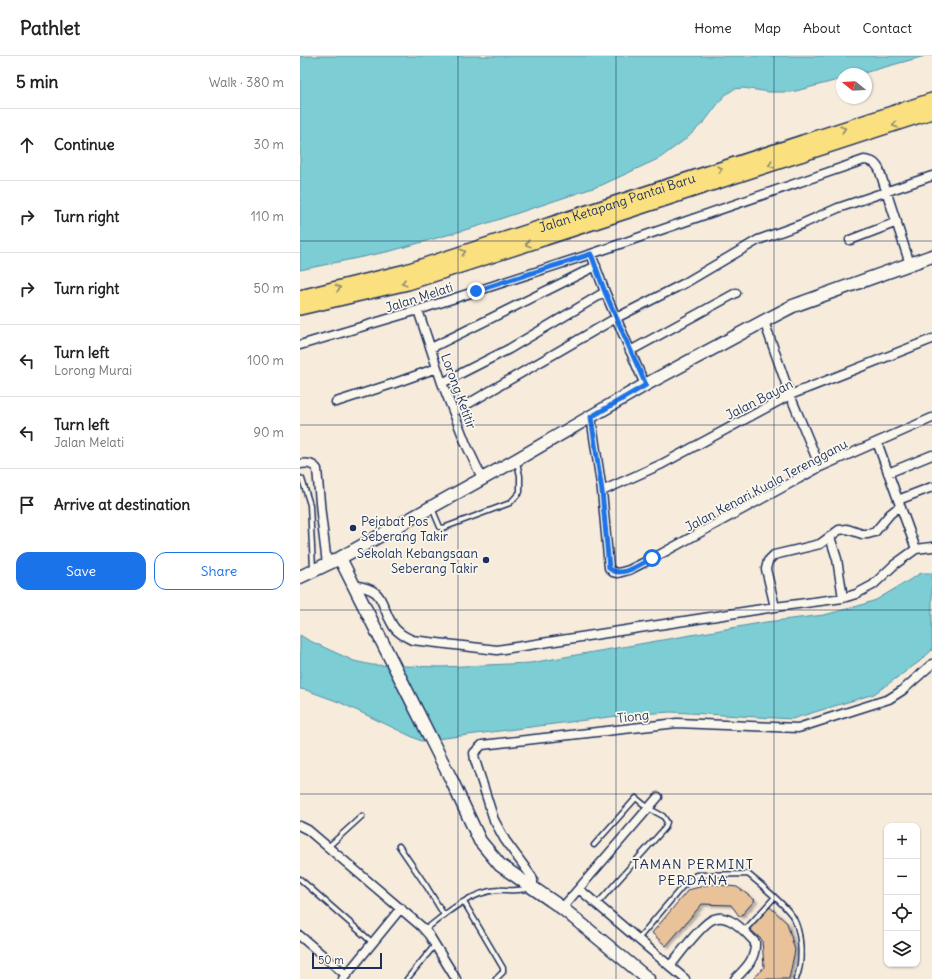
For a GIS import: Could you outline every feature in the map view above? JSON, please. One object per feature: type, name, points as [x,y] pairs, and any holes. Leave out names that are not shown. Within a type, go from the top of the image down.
[{"type":"main road","name":"Jalan Ketapang Pantai Baru","points":[[300,297],[406,271],[932,100]]},
{"type":"main road","name":"Jalan Ketapang Pantai Baru","points":[[300,308],[408,282],[932,112]]},
{"type":"street","name":"Jalan Melati","points":[[300,346],[418,310],[591,254],[864,160],[876,163],[887,192]]},
{"type":"street","points":[[454,412],[616,318],[685,283],[758,240],[802,224],[838,208],[932,176]]},
{"type":"street","points":[[887,192],[910,264]]},
{"type":"street","points":[[850,240],[897,222]]},
{"type":"street","points":[[591,254],[605,292],[646,385]]},
{"type":"street","points":[[300,577],[340,558],[516,460],[646,385],[793,306],[932,256]]},
{"type":"street","points":[[431,348],[596,266]]},
{"type":"street","points":[[442,383],[509,349],[605,292]]},
{"type":"street","points":[[630,351],[736,293]]},
{"type":"street","name":"Lorong Ketitir","points":[[418,310],[442,383],[466,444],[482,478]]},
{"type":"street","points":[[764,321],[790,395],[820,467]]},
{"type":"street","name":"Jalan Bayan","points":[[602,491],[662,464],[790,395],[932,339]]},
{"type":"street","points":[[336,402],[437,368]]},
{"type":"street","points":[[591,417],[602,491]]},
{"type":"street","name":"Jalan Kenari Kuala Terengganu","points":[[602,491],[609,568],[613,572],[618,573],[629,570],[660,555],[820,467],[932,418]]},
{"type":"street","points":[[876,442],[916,550]]},
{"type":"street","points":[[888,473],[932,455]]},
{"type":"street","points":[[300,464],[308,463],[317,469],[320,514],[327,564]]},
{"type":"street","points":[[774,607],[766,569],[768,561],[774,555],[820,544],[839,530],[847,529],[862,534],[875,532],[899,503],[932,487]]},
{"type":"street","points":[[830,537],[837,559],[843,598]]},
{"type":"street","points":[[353,585],[366,587],[375,592],[381,598],[392,625],[400,634],[412,640],[490,650],[843,598],[856,594],[873,585],[894,565],[916,550],[932,547]]},
{"type":"street","points":[[340,558],[451,779],[480,841],[500,865],[562,908],[648,979]]},
{"type":"street","name":"Tiong","points":[[533,888],[534,880],[505,840],[494,820],[475,760],[474,753],[482,745],[677,723],[798,728],[889,699],[902,690],[932,664]]},
{"type":"street","points":[[562,908],[658,797]]},
{"type":"street","points":[[300,826],[308,830],[402,908],[425,930],[435,944],[455,979]]},
{"type":"street","points":[[579,889],[685,979]]},
{"type":"street","points":[[300,936],[345,977],[402,908]]},
{"type":"street","points":[[670,966],[705,925],[713,919],[720,918],[730,920],[755,942],[755,954],[750,963],[735,979]]},
{"type":"lane","points":[[431,506],[440,527],[443,528],[510,503],[520,492],[520,476],[516,460]]},
{"type":"lane","points":[[300,478],[302,479],[310,505],[313,571]]},
{"type":"lane","points":[[594,845],[636,798],[648,808],[663,816],[666,822],[665,828],[597,904]]},
{"type":"lane","points":[[328,847],[362,816]]},
{"type":"lane","points":[[399,846],[444,915]]},
{"type":"lane","points":[[638,939],[682,887],[696,875],[748,874],[791,913],[800,939],[801,964],[796,979]]},
{"type":"lane","points":[[300,879],[373,943]]},
{"type":"lane","points":[[425,930],[464,902],[486,892],[533,888]]},
{"type":"lane","points":[[744,931],[774,898]]},
{"type":"lane","points":[[464,902],[503,968],[503,972],[496,979]]},
{"type":"lane","points":[[407,979],[435,944]]},
{"type":"water","points":[[300,56],[925,56],[872,71],[872,68],[836,68],[836,81],[792,92],[769,92],[743,88],[734,89],[724,96],[705,121],[687,138],[660,158],[602,185],[479,226],[391,251],[300,270]]},
{"type":"water","points":[[921,573],[932,573],[932,650],[919,662],[874,694],[792,719],[671,712],[625,715],[421,741],[339,702],[300,689],[300,635],[354,661],[372,665],[441,667],[530,663],[766,622],[824,615],[876,600]]},
{"type":"building","points":[[711,884],[737,887],[755,900],[740,917],[731,905],[702,904],[666,946],[652,933],[688,890]]},
{"type":"building","points":[[770,907],[787,923],[795,950],[789,979],[753,979],[764,967],[762,940],[750,929]]},
{"type":"place","name":"Pejabat Pos Seberang Takir","points":[[353,528]]},
{"type":"place","name":"Sekolah Kebangsaan Seberang Takir","points":[[486,560]]},
{"type":"district","name":"TAMAN PERMINT PERDANA","points":[[693,872]]},
{"type":"route","points":[[476,291],[591,254],[605,292],[646,385],[591,417],[602,491],[609,568],[613,572],[624,572],[652,558]]}]
